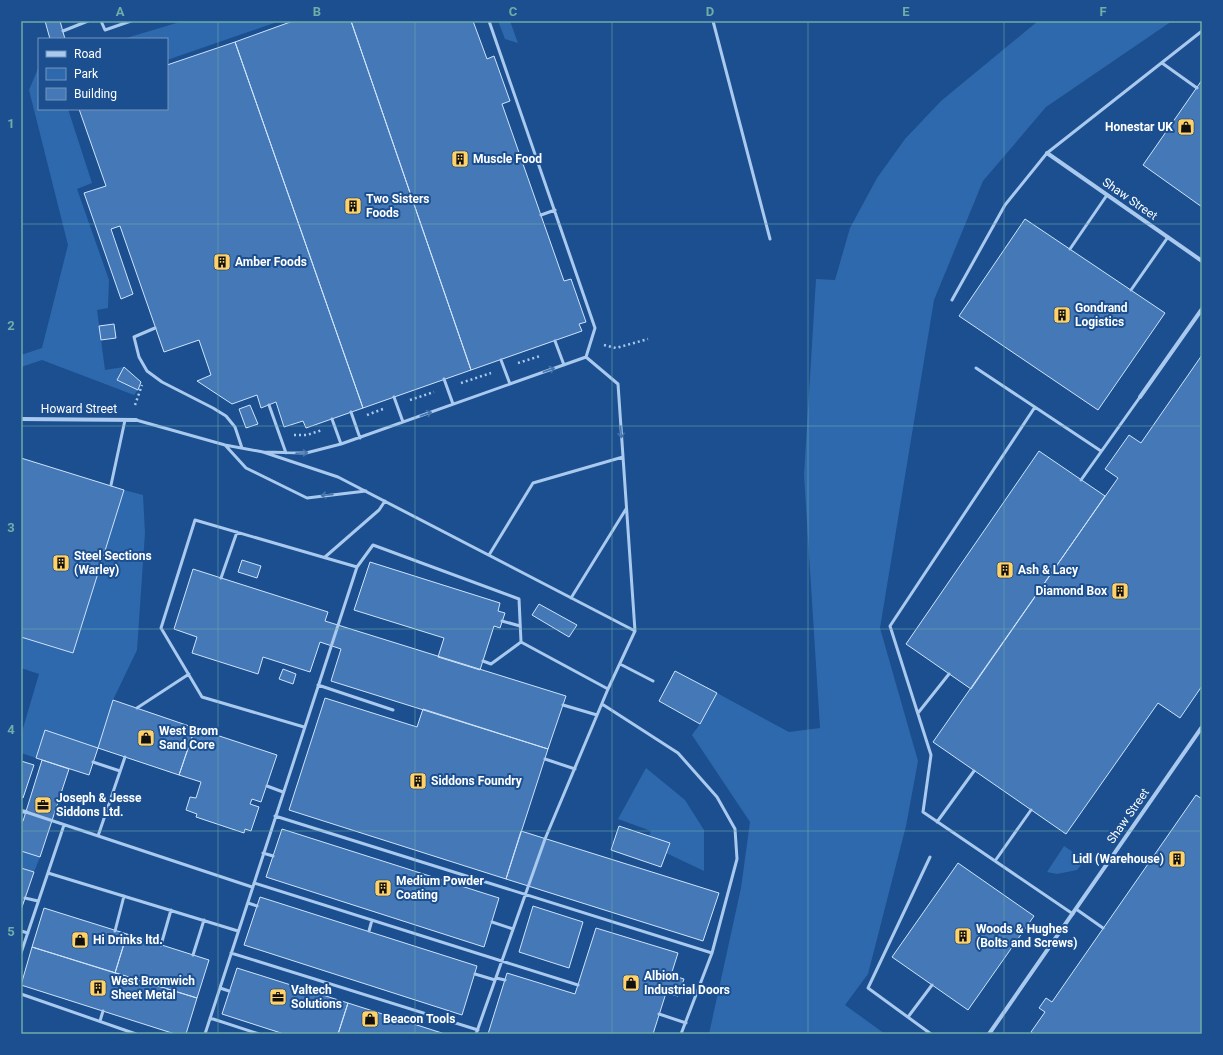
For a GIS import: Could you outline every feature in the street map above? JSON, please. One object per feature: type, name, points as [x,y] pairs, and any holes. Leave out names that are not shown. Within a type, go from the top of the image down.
[{"type":"street","name":"Shaw Street","points":[[1047,153],[1202,261]]},
{"type":"street","points":[[1140,397],[1202,308]]},
{"type":"street","name":"Howard Street","points":[[21,419],[136,420]]},
{"type":"street","name":"Shaw Street","points":[[990,1034],[1202,727]]},
{"type":"lane","points":[[63,31],[88,21]]},
{"type":"lane","points":[[101,21],[106,30],[130,21]]},
{"type":"lane","points":[[490,21],[595,328],[586,357]]},
{"type":"lane","points":[[713,21],[770,239]]},
{"type":"lane","points":[[952,300],[1005,205],[1047,153],[1202,31]]},
{"type":"lane","points":[[1162,62],[1197,88]]},
{"type":"lane","points":[[1070,249],[1107,195]]},
{"type":"lane","points":[[541,215],[555,210]]},
{"type":"lane","points":[[1131,290],[1168,237]]},
{"type":"lane","points":[[155,328],[134,337],[139,356],[147,371],[162,382],[226,416],[235,427],[242,448]]},
{"type":"lane","points":[[555,341],[564,365]]},
{"type":"lane","points":[[263,452],[306,453],[341,444],[586,357]]},
{"type":"lane","points":[[476,1034],[545,838],[608,689],[635,631],[618,384],[586,357]]},
{"type":"lane","points":[[501,360],[510,384]]},
{"type":"lane","points":[[976,368],[1101,451]]},
{"type":"lane","points":[[444,380],[453,404]]},
{"type":"lane","points":[[394,397],[403,422]]},
{"type":"lane","points":[[1081,480],[1140,397]]},
{"type":"lane","points":[[269,405],[286,453]]},
{"type":"lane","points":[[1035,407],[890,626],[930,755],[923,812],[1073,914]]},
{"type":"lane","points":[[351,412],[360,438]]},
{"type":"lane","points":[[332,419],[341,444]]},
{"type":"lane","points":[[111,486],[125,420]]},
{"type":"lane","points":[[136,420],[225,445],[263,452],[338,477],[635,631]]},
{"type":"lane","points":[[225,445],[246,468],[308,498],[366,491]]},
{"type":"lane","points":[[489,555],[533,483],[623,457]]},
{"type":"lane","points":[[325,558],[379,510],[385,501]]},
{"type":"lane","points":[[571,598],[626,508]]},
{"type":"lane","points":[[304,727],[202,697],[161,628],[195,520],[356,567]]},
{"type":"lane","points":[[221,578],[237,532]]},
{"type":"lane","points":[[205,1034],[356,567],[373,545],[519,599],[521,642]]},
{"type":"lane","points":[[502,621],[520,626]]},
{"type":"lane","points":[[483,661],[491,664],[521,642]]},
{"type":"lane","points":[[521,642],[608,689]]},
{"type":"lane","points":[[620,664],[653,681]]},
{"type":"lane","points":[[137,708],[188,674]]},
{"type":"lane","points":[[918,713],[950,674]]},
{"type":"lane","points":[[318,685],[393,710]]},
{"type":"lane","points":[[602,704],[678,753],[717,797],[735,829],[737,859],[712,953],[681,1034]]},
{"type":"lane","points":[[563,705],[597,715]]},
{"type":"lane","points":[[98,836],[125,757]]},
{"type":"lane","points":[[545,759],[575,770]]},
{"type":"lane","points":[[93,762],[120,770]]},
{"type":"lane","points":[[937,822],[974,771]]},
{"type":"lane","points":[[266,786],[284,792]]},
{"type":"lane","points":[[995,861],[1031,810]]},
{"type":"lane","points":[[23,811],[252,887]]},
{"type":"lane","points":[[275,816],[712,953]]},
{"type":"lane","points":[[21,953],[64,825]]},
{"type":"lane","points":[[263,853],[274,856]]},
{"type":"lane","points":[[930,856],[868,988],[931,1034]]},
{"type":"lane","points":[[48,873],[238,931]]},
{"type":"lane","points":[[254,883],[578,985]]},
{"type":"lane","points":[[115,931],[124,896]]},
{"type":"lane","points":[[25,898],[38,901]]},
{"type":"lane","points":[[248,903],[257,906]]},
{"type":"lane","points":[[1076,909],[1103,928]]},
{"type":"lane","points":[[161,944],[171,910]]},
{"type":"lane","points":[[193,955],[204,920]]},
{"type":"lane","points":[[369,931],[372,920]]},
{"type":"lane","points":[[492,922],[513,929]]},
{"type":"lane","points":[[21,932],[28,933]]},
{"type":"lane","points":[[231,953],[478,1030]]},
{"type":"lane","points":[[475,974],[505,980]]},
{"type":"lane","points":[[908,1017],[932,984]]},
{"type":"lane","points":[[220,988],[229,991]]},
{"type":"lane","points":[[21,994],[136,1034]]},
{"type":"lane","points":[[100,1021],[103,1011]]},
{"type":"lane","points":[[659,1014],[686,1023]]},
{"type":"lane","points":[[210,1018],[259,1034]]},
{"type":"path","points":[[138,397],[142,384]]},
{"type":"green space","points":[[183,21],[280,21],[168,60],[168,38],[126,38]]},
{"type":"green space","points":[[498,21],[510,21],[518,43],[505,39]]},
{"type":"green space","points":[[1038,21],[1172,21],[1046,107],[983,181],[934,300],[880,628],[918,761],[906,826],[868,974],[845,1005],[885,1034],[709,1034],[741,888],[750,822],[692,735],[700,724],[717,693],[789,732],[820,728],[804,475],[816,279],[835,280],[850,228],[877,178],[905,139],[941,101]]},
{"type":"green space","points":[[38,68],[38,110],[68,110],[92,183],[77,189],[109,280],[108,308],[97,310],[105,370],[124,367],[117,380],[138,390],[134,395],[42,360],[21,367],[21,355],[42,348],[68,245],[29,90]]},
{"type":"green space","points":[[124,490],[143,495],[145,533],[137,650],[113,700],[98,748],[45,730],[36,758],[21,753],[21,735],[39,674],[21,668],[21,637],[73,653]]},
{"type":"green space","points":[[646,768],[685,800],[704,830],[704,871],[666,853],[669,843],[649,836],[651,831],[618,819]]},
{"type":"green space","points":[[1064,846],[1085,860],[1077,870],[1057,874],[1047,872]]},
{"type":"green space","points":[[21,851],[40,857],[34,872],[21,868]]},
{"type":"building","points":[[45,21],[60,21],[65,38],[50,38]]},
{"type":"building","name":"Two Sisters Foods","points":[[293,21],[351,21],[471,370],[363,408],[235,42]]},
{"type":"building","name":"Muscle Food","points":[[351,21],[473,21],[487,59],[494,56],[510,101],[502,104],[564,281],[571,279],[586,322],[579,324],[582,331],[471,370]]},
{"type":"building","name":"Amber Foods","points":[[235,42],[363,408],[306,428],[303,421],[284,427],[276,402],[261,408],[257,395],[232,404],[197,381],[211,375],[199,340],[164,352],[120,226],[111,229],[133,294],[121,299],[84,193],[106,186],[79,110],[168,110],[168,65]]},
{"type":"building","name":"Honestar UK","points":[[1202,80],[1202,207],[1143,165]]},
{"type":"building","name":"Gondrand Logistics","points":[[1025,219],[1165,313],[1098,410],[959,316]]},
{"type":"building","points":[[114,324],[116,338],[101,340],[99,326]]},
{"type":"building","name":"Diamond Box","points":[[1202,355],[1202,686],[1180,718],[1158,703],[1066,834],[933,742],[1118,478],[1105,469],[1129,435],[1141,443]]},
{"type":"building","points":[[124,367],[141,382],[138,390],[117,380]]},
{"type":"building","points":[[250,405],[258,424],[246,428],[239,409]]},
{"type":"building","name":"Ash & Lacy","points":[[1039,451],[1105,496],[971,689],[906,644]]},
{"type":"building","name":"Steel Sections (Warley)","points":[[21,458],[124,490],[73,653],[21,637]]},
{"type":"building","points":[[242,560],[261,566],[257,578],[238,572]]},
{"type":"building","points":[[370,562],[500,603],[498,611],[505,613],[500,628],[494,626],[480,670],[438,657],[444,638],[354,610]]},
{"type":"building","name":"Siddons Foundry","points":[[193,569],[328,612],[325,621],[566,696],[548,749],[331,681],[341,649],[320,642],[310,672],[263,657],[258,674],[192,653],[197,637],[174,629]]},
{"type":"building","points":[[539,604],[577,625],[569,637],[532,615]]},
{"type":"building","points":[[283,669],[296,674],[293,684],[279,679]]},
{"type":"building","points":[[675,671],[717,693],[700,724],[659,701]]},
{"type":"building","name":"Siddons Foundry","points":[[325,698],[417,727],[423,709],[548,749],[506,879],[289,810]]},
{"type":"building","name":"West Brom Sand Core","points":[[113,700],[195,728],[179,775],[98,748]]},
{"type":"building","points":[[195,728],[277,755],[261,802],[252,799],[250,804],[259,807],[251,831],[245,829],[244,833],[196,817],[197,814],[186,810],[190,797],[196,798],[201,782],[179,775]]},
{"type":"building","points":[[45,730],[98,748],[89,775],[36,758]]},
{"type":"building","name":"Joseph & Jesse Siddons Ltd.","points":[[42,760],[69,769],[40,857],[21,851],[21,821],[23,821]]},
{"type":"building","points":[[21,761],[34,765],[23,798],[21,797]]},
{"type":"building","name":"Lidl (Warehouse)","points":[[1196,795],[1202,799],[1202,1034],[1034,1034],[1031,1032],[1045,1012],[1039,1008],[1046,998],[1052,1002]]},
{"type":"building","points":[[619,826],[670,843],[661,867],[611,850]]},
{"type":"building","name":"Medium Powder Coating","points":[[282,829],[499,898],[484,947],[266,877]]},
{"type":"building","points":[[521,831],[719,893],[703,941],[506,879]]},
{"type":"building","name":"Woods & Hughes (Bolts and Screws)","points":[[958,863],[1034,916],[968,1010],[892,957]]},
{"type":"building","points":[[21,868],[34,872],[21,910]]},
{"type":"building","points":[[260,897],[477,966],[462,1015],[244,945]]},
{"type":"building","points":[[533,906],[583,922],[569,968],[519,952]]},
{"type":"building","name":"Hi Drinks ltd.","points":[[44,908],[127,934],[115,973],[32,947]]},
{"type":"building","name":"Albion Industrial Doors","points":[[596,928],[678,953],[671,975],[684,979],[678,996],[666,993],[653,1034],[488,1034],[507,973],[575,994]]},
{"type":"building","points":[[127,934],[209,960],[197,998],[115,973]]},
{"type":"building","name":"West Bromwich Sheet Metal","points":[[32,947],[197,998],[186,1034],[175,1034],[21,985]]},
{"type":"building","name":"Valtech Solutions","points":[[237,968],[348,1003],[338,1034],[284,1034],[222,1014]]},
{"type":"building","name":"Beacon Tools","points":[[348,1003],[445,1034],[338,1034]]},
{"type":"place","name":"Honestar UK","points":[[1186,127]]},
{"type":"place","name":"Muscle Food","points":[[460,159]]},
{"type":"place","name":"Two Sisters Foods","points":[[353,206]]},
{"type":"place","name":"Amber Foods","points":[[222,262]]},
{"type":"place","name":"Gondrand Logistics","points":[[1062,315]]},
{"type":"place","name":"Steel Sections (Warley)","points":[[61,563]]},
{"type":"place","name":"Ash & Lacy","points":[[1005,570]]},
{"type":"place","name":"Diamond Box","points":[[1120,591]]},
{"type":"place","name":"West Brom Sand Core","points":[[146,738]]},
{"type":"place","name":"Siddons Foundry","points":[[418,781]]},
{"type":"place","name":"Joseph & Jesse Siddons Ltd.","points":[[43,805]]},
{"type":"place","name":"Lidl (Warehouse)","points":[[1177,859]]},
{"type":"place","name":"Medium Powder Coating","points":[[383,888]]},
{"type":"place","name":"Woods & Hughes (Bolts and Screws)","points":[[963,936]]},
{"type":"place","name":"Hi Drinks ltd.","points":[[80,940]]},
{"type":"place","name":"Albion Industrial Doors","points":[[631,983]]},
{"type":"place","name":"West Bromwich Sheet Metal","points":[[98,988]]},
{"type":"place","name":"Valtech Solutions","points":[[278,997]]},
{"type":"place","name":"Beacon Tools","points":[[370,1019]]}]
